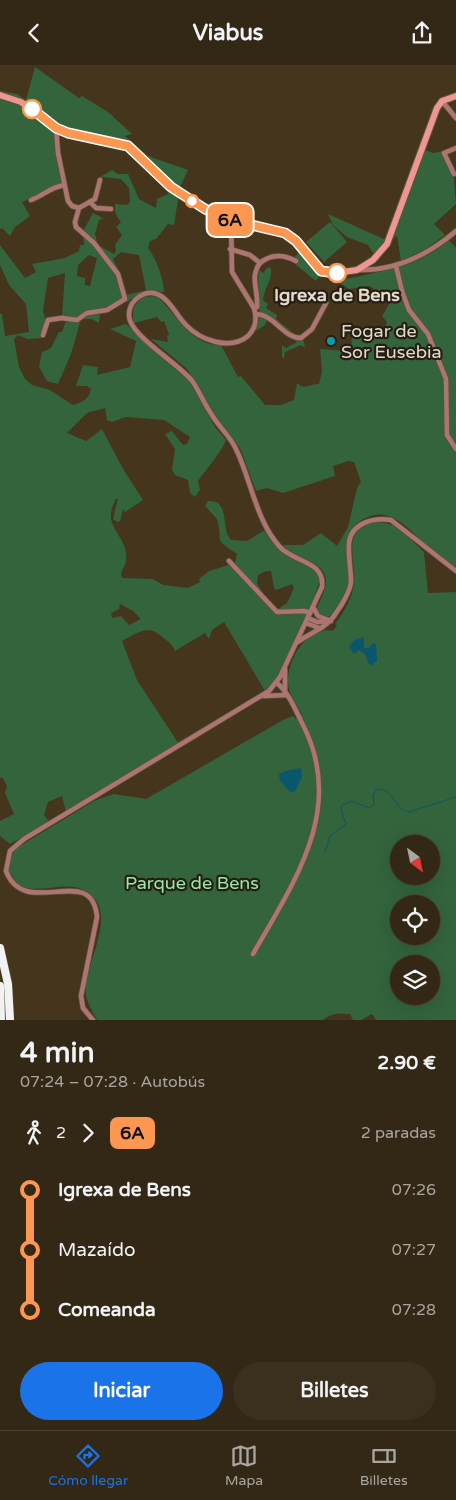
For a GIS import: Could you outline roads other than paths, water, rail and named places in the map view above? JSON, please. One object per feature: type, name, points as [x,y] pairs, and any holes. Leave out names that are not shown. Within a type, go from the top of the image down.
[{"type":"highway","points":[[0,948],[8,984],[10,1020]]},
{"type":"highway","points":[[0,986],[2,1020]]},
{"type":"street","points":[[0,95],[21,101],[56,128],[68,133],[128,146],[171,187],[205,209],[230,220],[285,233],[296,241],[321,271],[330,274],[367,268],[376,269],[396,266],[430,251],[456,231]]},
{"type":"street","points":[[367,268],[391,236],[437,109],[442,101],[456,96]]},
{"type":"street","points":[[442,101],[456,118]]},
{"type":"street","points":[[56,128],[64,185],[68,201],[72,206],[79,208],[95,199],[100,181]]},
{"type":"street","points":[[456,148],[444,153],[455,173],[456,181]]},
{"type":"street","points":[[31,200],[40,196],[49,188],[64,185]]},
{"type":"street","points":[[90,202],[96,208],[111,209]]},
{"type":"street","points":[[79,208],[75,223],[76,227],[94,243],[118,274],[125,299]]},
{"type":"street","points":[[230,220],[232,272],[256,314],[255,324],[250,334],[241,340],[224,343],[207,339],[191,329],[163,297],[156,293],[142,295],[133,302],[129,314],[133,329],[187,375],[212,417],[233,444],[275,541],[286,553],[315,567],[320,572],[322,587],[307,620],[276,683],[260,698]]},
{"type":"street","points":[[230,249],[250,255],[260,263]]},
{"type":"street","points":[[254,308],[257,307],[258,302],[254,286],[260,263],[272,256],[288,257],[296,261]]},
{"type":"street","points":[[373,260],[376,269]]},
{"type":"street","points":[[396,266],[409,310],[428,334],[446,379],[447,435],[456,449]]},
{"type":"street","points":[[125,299],[133,302]]},
{"type":"street","points":[[43,335],[48,320],[62,318],[77,320],[87,313],[107,310],[125,299]]},
{"type":"street","points":[[256,314],[263,314],[285,331],[301,339],[306,337],[312,329],[326,303]]},
{"type":"street","points":[[295,644],[331,621],[351,584],[349,542],[358,527],[368,521],[379,518],[390,520],[456,571]]},
{"type":"street","points":[[228,561],[277,612],[304,611],[310,613]]},
{"type":"street","points":[[313,607],[318,616],[331,621]]},
{"type":"street","points":[[307,620],[317,622],[331,621]]},
{"type":"street","points":[[307,620],[320,629]]},
{"type":"street","points":[[284,667],[286,694]]},
{"type":"street","points":[[253,955],[305,859],[315,829],[318,808],[318,778],[312,747],[286,694],[276,683]]},
{"type":"street","points":[[93,1020],[84,1008],[82,996],[96,910],[90,900],[79,892],[67,890],[32,893],[18,888],[6,871],[10,851],[24,839],[260,698],[267,695],[286,694]]},
{"type":"water","points":[[364,637],[364,648],[369,648],[373,643],[376,644],[377,661],[372,665],[369,664],[365,654],[359,650],[354,654],[349,647],[354,640]]},
{"type":"water","points":[[301,768],[302,777],[295,791],[290,792],[280,781],[279,774]]},
{"type":"waterway","points":[[325,852],[330,836],[346,824],[341,809],[342,805],[351,801],[370,808],[374,804],[373,795],[377,789],[387,792],[400,807],[409,812],[456,797]]},
{"type":"place","name":"Igrexa de Bens","points":[[337,273]]},
{"type":"place","name":"Fogar de Sor Eusebia","points":[[331,341]]},
{"type":"park label","name":"Parque de Bens","points":[[192,883]]}]
